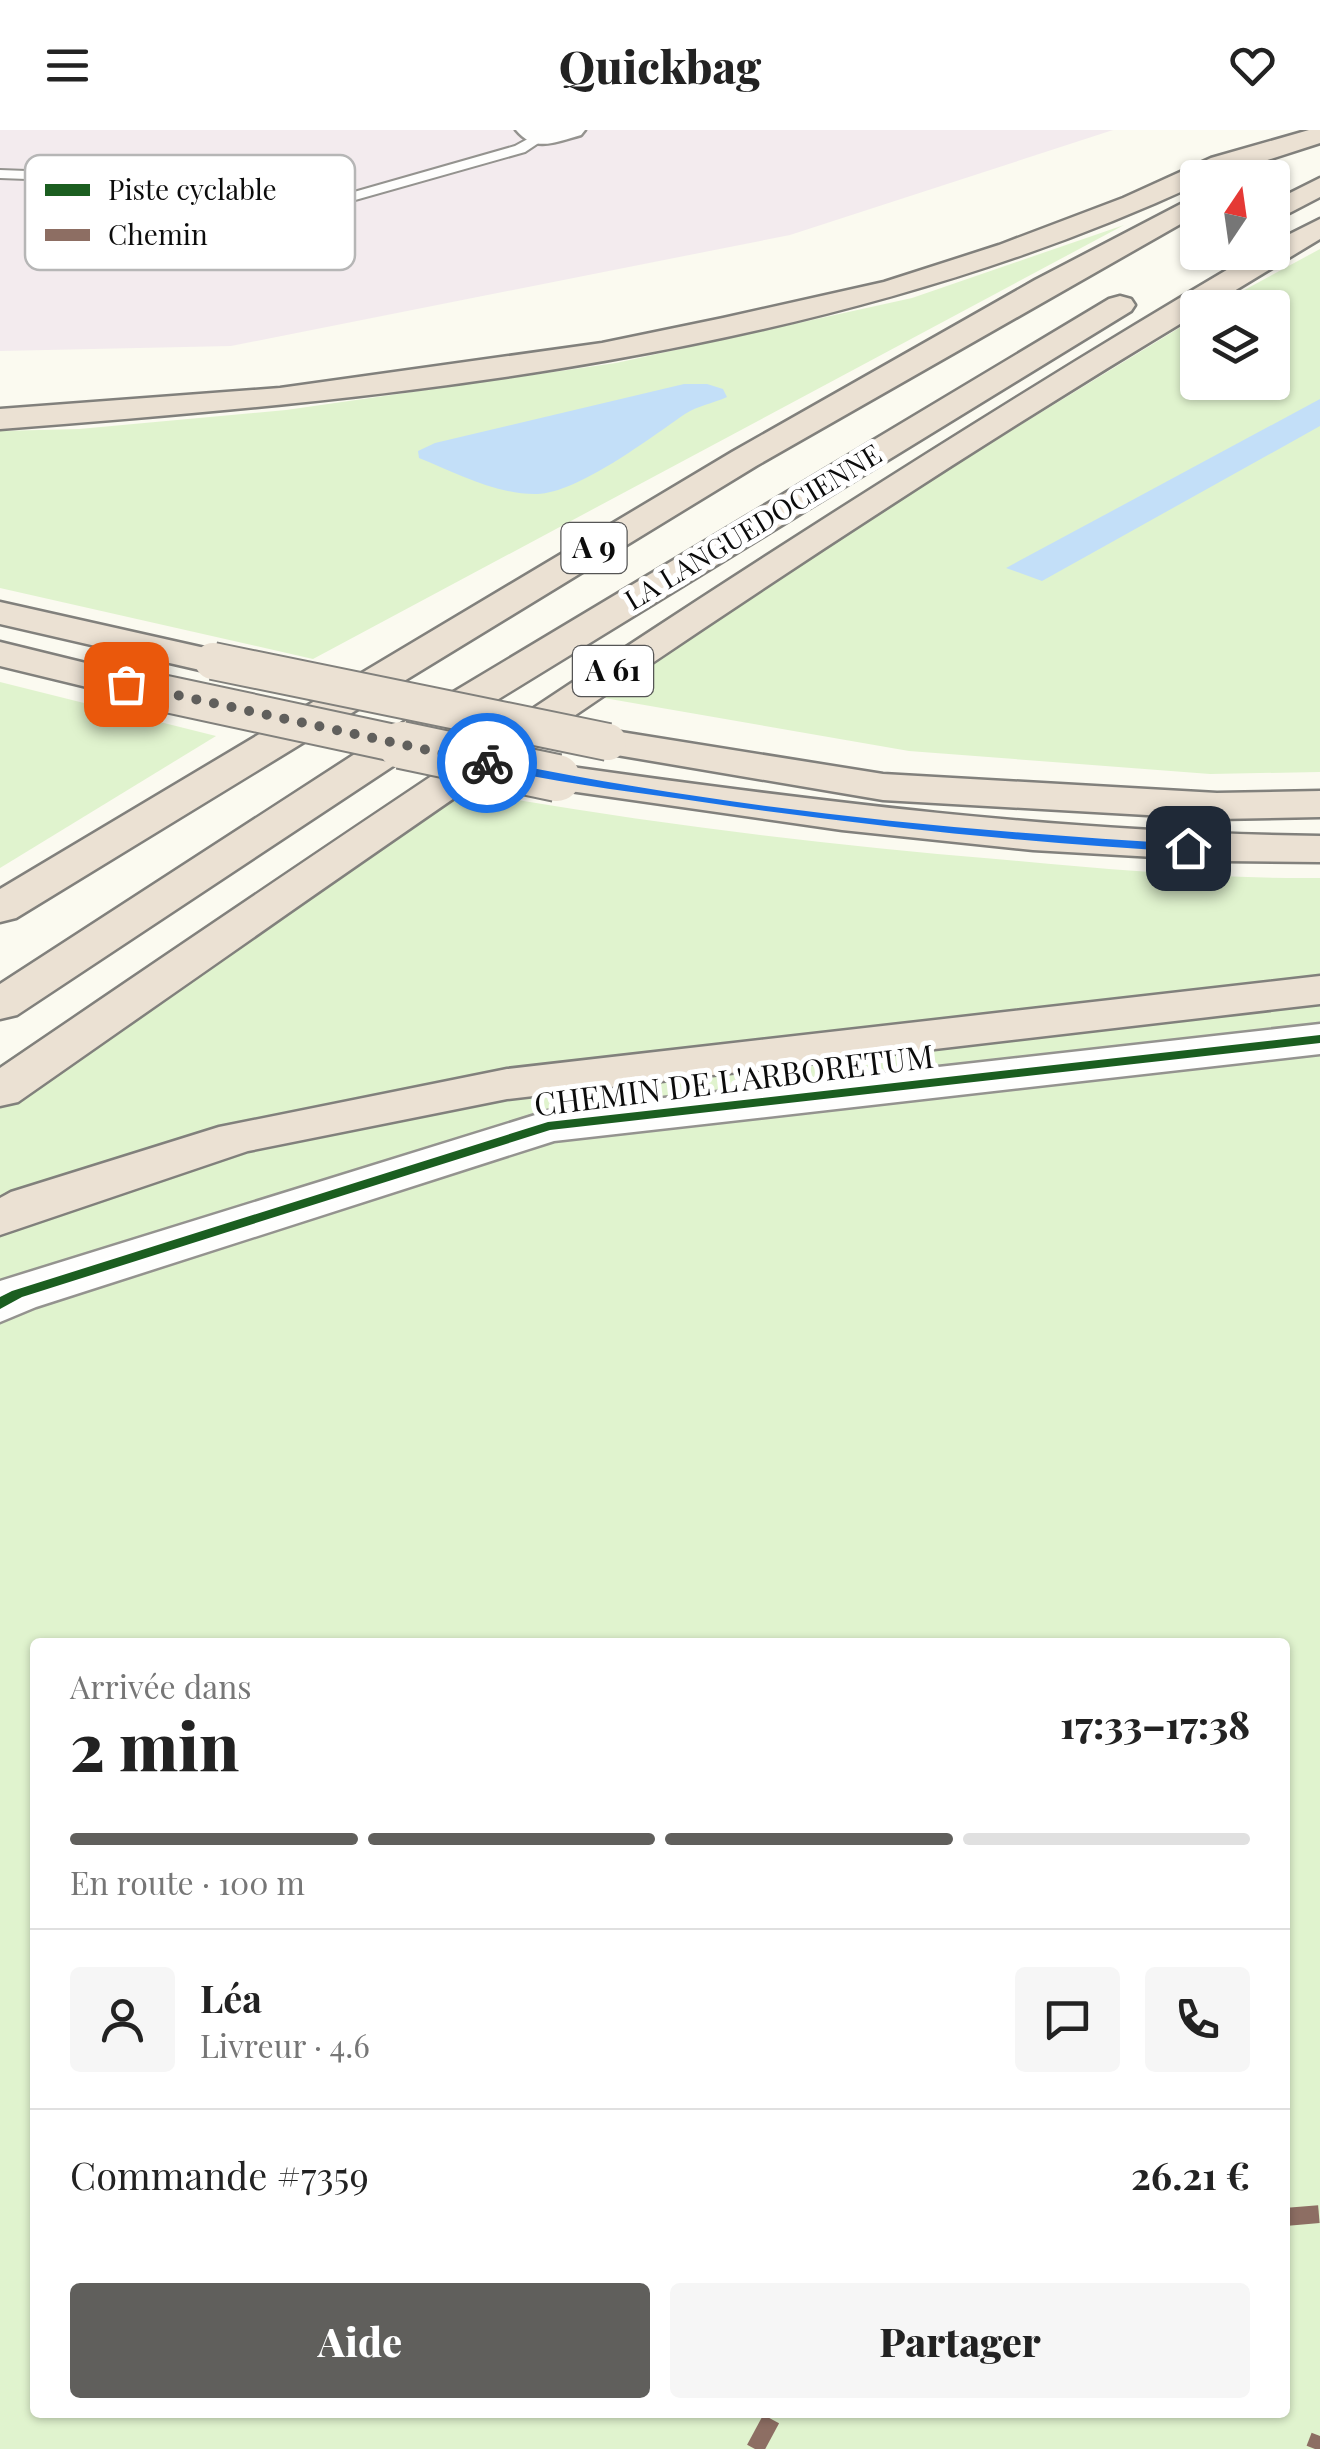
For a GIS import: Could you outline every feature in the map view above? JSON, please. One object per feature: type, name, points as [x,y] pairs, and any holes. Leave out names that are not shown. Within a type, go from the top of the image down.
[{"type":"highway","points":[[1277,160],[1320,136]]},
{"type":"highway","points":[[0,419],[280,398],[602,352],[724,328],[892,290],[1133,204],[1220,164],[1320,136]]},
{"type":"highway","points":[[1290,204],[1320,186]]},
{"type":"highway","name":"LA LANGUEDOCIENNE","points":[[0,908],[446,635],[910,362],[1180,212]]},
{"type":"highway","name":"A 61","points":[[0,1091],[582,690],[1177,312],[1320,228]]},
{"type":"highway","name":"LA LANGUEDOCIENNE","points":[[0,1005],[428,724],[1157,283]]},
{"type":"highway","name":"A 61","points":[[0,613],[608,742],[884,786],[1217,806],[1320,804]]},
{"type":"highway","points":[[0,654],[557,778],[1022,839],[1222,850],[1320,849]]},
{"type":"highway","points":[[0,1218],[30,1204],[237,1138],[507,1084],[1320,990]]},
{"type":"street","points":[[535,134],[572,130]]},
{"type":"street","name":"CHEMIN DE L'ARBORETUM","points":[[0,1304],[17,1294],[548,1126],[1320,1039]]},
{"type":"lane","points":[[355,196],[520,150],[535,134]]},
{"type":"lane","points":[[0,174],[25,175]]},
{"type":"shaded area","points":[[0,130],[1113,130],[790,235],[231,346],[0,351]]},
{"type":"green space","points":[[1124,225],[313,659],[0,588],[0,431],[79,429],[286,410],[616,363],[912,298]]},
{"type":"green space","points":[[1320,249],[1320,772],[1210,774],[909,751],[581,694],[1180,327],[1180,400],[1290,400],[1290,290],[1244,290],[1281,270],[1290,270],[1290,265]]},
{"type":"green space","points":[[0,682],[216,736],[0,868]]},
{"type":"green space","points":[[426,784],[639,819],[853,845],[1158,873],[1320,878],[1320,2449],[0,2449],[0,1065]]},
{"type":"water","points":[[684,384],[707,384],[723,389],[727,397],[690,411],[593,475],[554,491],[507,491],[419,458],[418,451],[435,443]]},
{"type":"water","points":[[1320,399],[1320,426],[1042,581],[1006,568]]},
{"type":"marked path","points":[[1290,2217],[1320,2214]]},
{"type":"marked path","points":[[755,2449],[772,2418]]},
{"type":"marked path","points":[[1315,2449],[1320,2436]]},
{"type":"cycle path","points":[[0,1304],[17,1294],[548,1126],[1320,1039]]},
{"type":"way so far","points":[[126,684],[487,763]]},
{"type":"route","points":[[487,763],[557,778],[1022,839],[1188,848]]}]
